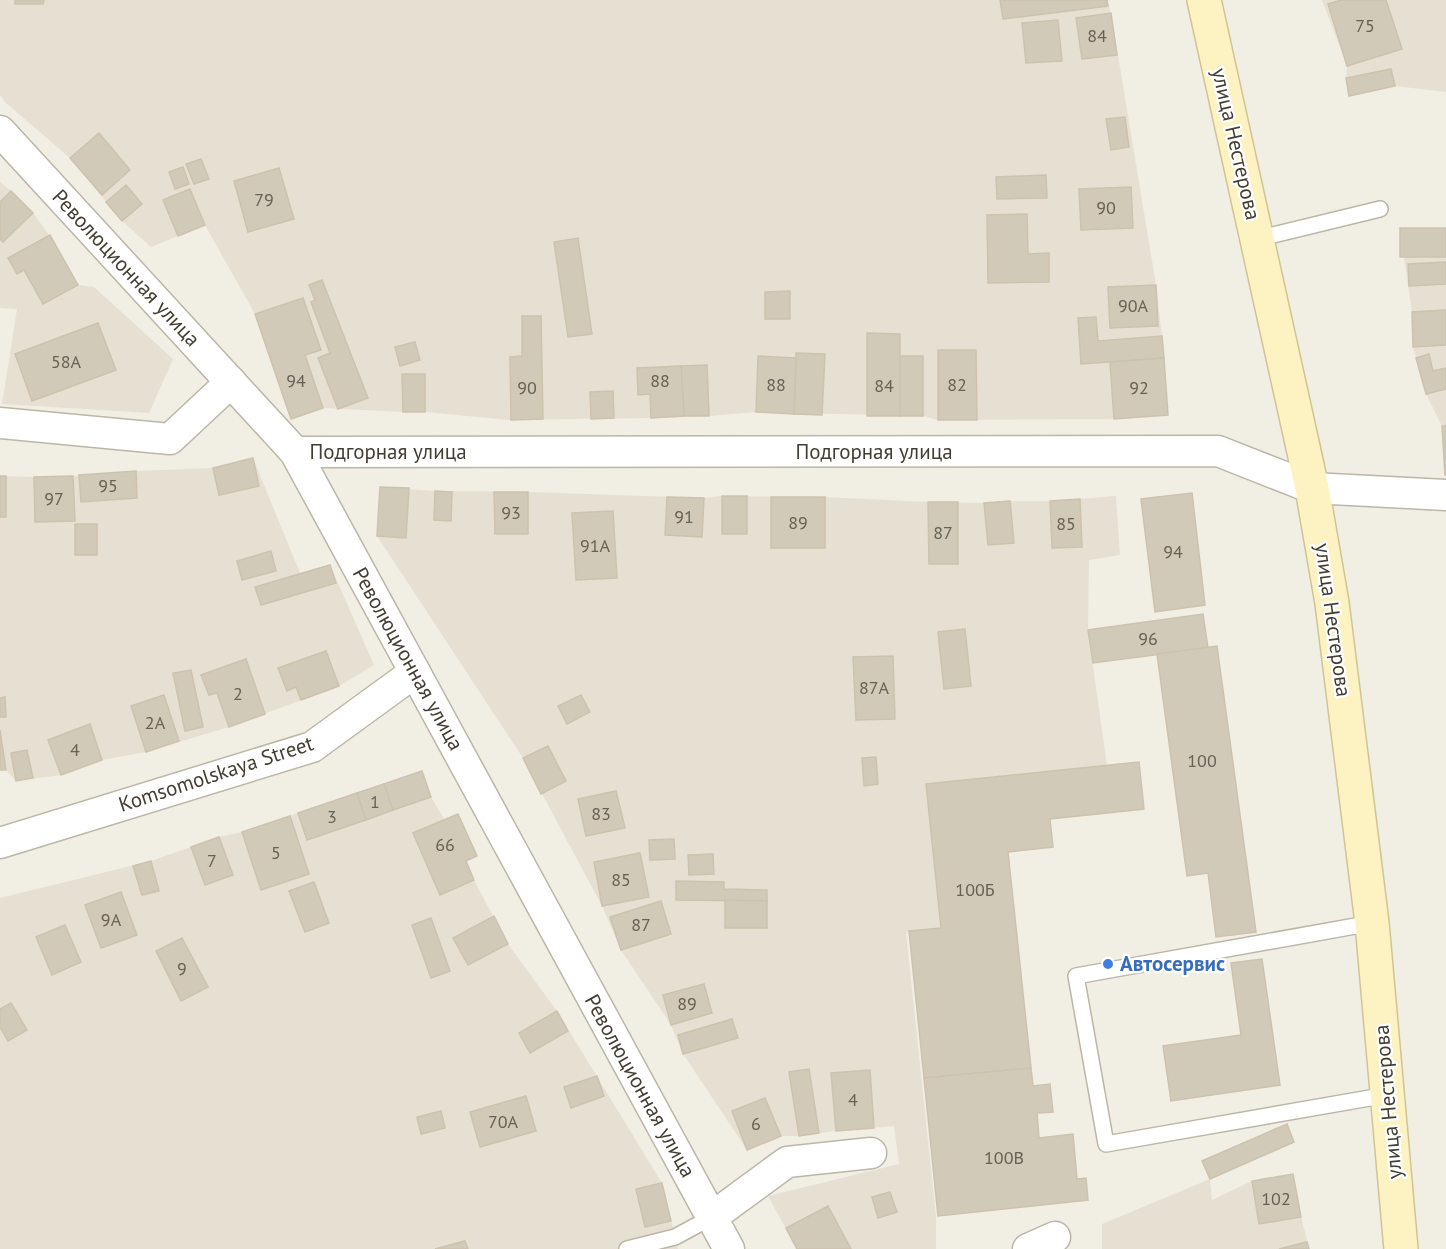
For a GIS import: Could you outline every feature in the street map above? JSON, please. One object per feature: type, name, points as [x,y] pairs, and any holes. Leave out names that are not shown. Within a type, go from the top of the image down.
[{"type":"main road","name":"улица Нестерова","points":[[1204,0],[1312,488],[1332,603],[1372,923],[1401,1249]]},
{"type":"street","name":"Революционная улица","points":[[0,131],[295,452],[729,1249]]},
{"type":"street","points":[[0,423],[170,439],[231,382]]},
{"type":"street","name":"Подгорная улица","points":[[295,452],[1218,452],[1312,488],[1446,495]]},
{"type":"street","name":"Komsomolskaya Street","points":[[0,843],[312,747],[415,672]]},
{"type":"street","points":[[712,1217],[787,1162],[871,1153]]},
{"type":"lane","points":[[1257,239],[1380,209]]},
{"type":"lane","points":[[1372,923],[1076,976],[1106,1144],[1387,1095]]},
{"type":"lane","points":[[627,1249],[675,1237],[712,1217]]},
{"type":"shaded area","points":[[0,0],[1107,0],[1156,285],[1168,415],[1114,419],[938,420],[923,416],[756,412],[651,418],[511,420],[425,412],[323,408],[291,419],[255,314],[205,225],[151,247],[122,221],[70,158],[6,103],[0,95]]},
{"type":"shaded area","points":[[1322,0],[1446,0],[1446,92],[1395,86],[1349,96],[1347,66]]},
{"type":"shaded area","points":[[0,182],[33,213],[49,235],[78,285],[94,287],[173,359],[149,413],[2,404],[17,309],[0,308]]},
{"type":"shaded area","points":[[1404,257],[1446,257],[1446,475],[1442,426],[1426,394],[1413,347],[1412,312]]},
{"type":"shaded area","points":[[253,458],[300,573],[330,565],[374,665],[339,686],[229,727],[146,752],[102,760],[61,775],[16,781],[6,770],[0,770],[0,476],[73,476],[213,468]]},
{"type":"shaded area","points":[[380,487],[435,491],[704,498],[722,496],[825,497],[984,503],[1116,496],[1120,555],[1089,560],[1088,630],[1107,766],[927,784],[941,928],[906,932],[936,1217],[936,1249],[797,1249],[768,1196],[899,1164],[894,1126],[781,1136],[747,1150],[683,1054],[671,1025],[621,950],[602,906],[523,758],[377,536]]},
{"type":"shaded area","points":[[422,771],[431,797],[444,819],[458,814],[477,856],[466,861],[508,944],[557,1011],[662,1183],[678,1249],[0,1249],[0,898],[151,861]]},
{"type":"shaded area","points":[[1293,1174],[1309,1249],[1102,1249],[1102,1224],[1210,1179],[1212,1200],[1252,1181]]},
{"type":"building","points":[[15,0],[44,0],[43,4],[15,4]]},
{"type":"building","points":[[1000,0],[1107,0],[1108,6],[1003,19]]},
{"type":"building","points":[[1341,0],[1386,0],[1402,49],[1347,66],[1328,4]]},
{"type":"building","points":[[1111,13],[1117,55],[1082,59],[1076,18]]},
{"type":"building","points":[[1058,20],[1062,61],[1026,63],[1022,23]]},
{"type":"building","points":[[1391,69],[1395,86],[1349,96],[1346,78]]},
{"type":"building","points":[[1125,117],[1129,147],[1111,150],[1106,119]]},
{"type":"building","points":[[99,133],[130,170],[102,195],[70,158]]},
{"type":"building","points":[[201,159],[209,179],[194,184],[186,164]]},
{"type":"building","points":[[183,167],[189,184],[175,189],[169,172]]},
{"type":"building","points":[[279,168],[294,219],[248,232],[234,181]]},
{"type":"building","points":[[1046,175],[1047,198],[997,199],[996,177]]},
{"type":"building","points":[[126,185],[142,204],[122,221],[106,202]]},
{"type":"building","points":[[1131,187],[1133,228],[1081,230],[1079,189]]},
{"type":"building","points":[[190,189],[205,225],[178,236],[163,200]]},
{"type":"building","points":[[11,191],[33,213],[3,242],[0,239],[0,202]]},
{"type":"building","points":[[1027,214],[1028,254],[1049,253],[1049,282],[988,283],[987,215]]},
{"type":"building","points":[[1400,228],[1446,228],[1446,257],[1400,257]]},
{"type":"building","points":[[50,235],[78,285],[43,304],[24,270],[17,274],[8,258]]},
{"type":"building","points":[[578,238],[592,334],[568,337],[554,242]]},
{"type":"building","points":[[1446,262],[1446,284],[1409,286],[1408,264]]},
{"type":"building","points":[[322,280],[368,398],[338,409],[318,358],[330,353],[311,302],[315,300],[309,285]]},
{"type":"building","points":[[1156,285],[1158,326],[1110,328],[1108,287]]},
{"type":"building","points":[[790,291],[790,319],[765,319],[765,292]]},
{"type":"building","points":[[303,298],[321,350],[305,355],[323,408],[291,419],[255,314]]},
{"type":"building","points":[[1446,310],[1446,345],[1413,347],[1412,312]]},
{"type":"building","points":[[522,316],[541,316],[543,419],[511,420],[510,357],[522,356]]},
{"type":"building","points":[[1096,317],[1098,341],[1162,336],[1164,358],[1081,364],[1078,318]]},
{"type":"building","points":[[98,323],[116,370],[32,401],[15,354]]},
{"type":"building","points":[[867,333],[900,334],[900,416],[867,416]]},
{"type":"building","points":[[415,342],[420,360],[400,366],[395,347]]},
{"type":"building","points":[[938,350],[976,350],[977,420],[938,420]]},
{"type":"building","points":[[796,353],[825,354],[822,415],[794,414]]},
{"type":"building","points":[[1429,354],[1433,371],[1446,368],[1446,389],[1426,394],[1416,358]]},
{"type":"building","points":[[758,356],[796,358],[794,414],[756,412]]},
{"type":"building","points":[[900,356],[923,356],[923,416],[900,416]]},
{"type":"building","points":[[1164,358],[1168,415],[1114,419],[1110,362]]},
{"type":"building","points":[[707,365],[709,416],[684,416],[681,366]]},
{"type":"building","points":[[681,366],[684,416],[651,418],[650,394],[638,395],[637,368]]},
{"type":"building","points":[[402,374],[425,374],[425,412],[403,412]]},
{"type":"building","points":[[613,391],[614,418],[591,419],[590,392]]},
{"type":"building","points":[[1442,426],[1446,426],[1446,475],[1445,475]]},
{"type":"building","points":[[253,458],[259,486],[219,495],[213,468]]},
{"type":"building","points":[[136,471],[137,498],[81,502],[79,475]]},
{"type":"building","points":[[0,476],[6,476],[6,517],[0,517]]},
{"type":"building","points":[[73,476],[75,521],[35,522],[34,477]]},
{"type":"building","points":[[380,487],[409,488],[406,538],[377,536]]},
{"type":"building","points":[[435,491],[452,492],[451,521],[434,520]]},
{"type":"building","points":[[494,492],[528,492],[528,534],[495,534]]},
{"type":"building","points":[[1192,493],[1205,605],[1155,612],[1141,499]]},
{"type":"building","points":[[722,496],[747,496],[747,534],[722,534]]},
{"type":"building","points":[[667,497],[704,498],[702,537],[665,535]]},
{"type":"building","points":[[771,497],[825,497],[825,548],[771,548]]},
{"type":"building","points":[[1080,499],[1082,547],[1052,548],[1050,501]]},
{"type":"building","points":[[1010,501],[1014,543],[988,545],[984,503]]},
{"type":"building","points":[[928,502],[958,502],[958,564],[929,564]]},
{"type":"building","points":[[613,511],[617,578],[576,580],[572,513]]},
{"type":"building","points":[[75,524],[97,524],[97,555],[75,555]]},
{"type":"building","points":[[271,551],[276,571],[242,580],[237,561]]},
{"type":"building","points":[[330,565],[336,583],[261,605],[255,587]]},
{"type":"building","points":[[1203,614],[1208,648],[1093,663],[1088,630]]},
{"type":"building","points":[[965,629],[971,686],[944,689],[938,632]]},
{"type":"building","points":[[1217,646],[1256,932],[1216,937],[1208,873],[1187,876],[1157,654]]},
{"type":"building","points":[[326,651],[339,686],[301,700],[296,687],[287,691],[278,668]]},
{"type":"building","points":[[893,656],[895,719],[856,720],[853,657]]},
{"type":"building","points":[[246,659],[265,714],[229,727],[217,693],[209,695],[201,675]]},
{"type":"building","points":[[191,670],[203,727],[185,731],[173,673]]},
{"type":"building","points":[[164,695],[179,741],[146,752],[131,706]]},
{"type":"building","points":[[581,695],[590,712],[567,724],[558,706]]},
{"type":"building","points":[[5,697],[6,717],[0,717],[0,698]]},
{"type":"building","points":[[90,724],[102,760],[61,775],[48,740]]},
{"type":"building","points":[[0,730],[6,770],[0,770]]},
{"type":"building","points":[[548,746],[566,781],[541,794],[523,758]]},
{"type":"building","points":[[27,750],[33,778],[16,781],[11,753]]},
{"type":"building","points":[[876,757],[878,784],[864,786],[862,758]]},
{"type":"building","points":[[1139,762],[1144,809],[1050,819],[1053,847],[1008,852],[1031,1068],[924,1078],[909,931],[941,928],[926,784]]},
{"type":"building","points":[[422,771],[431,797],[393,810],[384,784]]},
{"type":"building","points":[[384,784],[393,810],[366,820],[357,793]]},
{"type":"building","points":[[616,791],[625,828],[586,836],[578,799]]},
{"type":"building","points":[[357,793],[366,820],[307,840],[298,813]]},
{"type":"building","points":[[458,814],[477,856],[466,861],[474,880],[440,895],[413,833]]},
{"type":"building","points":[[290,816],[309,874],[261,890],[242,832]]},
{"type":"building","points":[[219,837],[233,875],[205,885],[191,847]]},
{"type":"building","points":[[674,839],[675,859],[650,860],[649,840]]},
{"type":"building","points":[[640,853],[649,897],[602,906],[594,862]]},
{"type":"building","points":[[713,854],[714,874],[689,875],[688,855]]},
{"type":"building","points":[[151,861],[159,891],[142,895],[133,866]]},
{"type":"building","points":[[676,881],[724,882],[724,889],[767,890],[767,901],[676,900]]},
{"type":"building","points":[[314,882],[329,923],[305,932],[289,891]]},
{"type":"building","points":[[121,892],[137,935],[101,948],[85,905]]},
{"type":"building","points":[[725,900],[767,901],[767,928],[725,928]]},
{"type":"building","points":[[661,901],[671,934],[621,950],[610,917]]},
{"type":"building","points":[[494,916],[508,944],[468,965],[453,938]]},
{"type":"building","points":[[431,918],[450,971],[431,978],[412,925]]},
{"type":"building","points":[[65,925],[81,962],[52,975],[36,937]]},
{"type":"building","points":[[182,938],[208,987],[181,1001],[156,951]]},
{"type":"building","points":[[1262,959],[1280,1085],[1171,1101],[1163,1046],[1241,1035],[1231,963]]},
{"type":"building","points":[[704,984],[712,1013],[671,1025],[663,995]]},
{"type":"building","points":[[11,1003],[27,1030],[8,1041],[0,1027],[0,1009]]},
{"type":"building","points":[[557,1011],[568,1031],[530,1053],[519,1033]]},
{"type":"building","points":[[732,1019],[738,1038],[683,1054],[678,1035]]},
{"type":"building","points":[[1031,1068],[1033,1086],[1050,1084],[1053,1112],[1037,1113],[1039,1138],[1073,1134],[1077,1179],[1086,1178],[1088,1200],[938,1216],[924,1078]]},
{"type":"building","points":[[809,1069],[819,1133],[799,1136],[789,1072]]},
{"type":"building","points":[[870,1070],[874,1128],[836,1131],[831,1073]]},
{"type":"building","points":[[597,1076],[604,1096],[571,1108],[564,1087]]},
{"type":"building","points":[[526,1096],[536,1131],[480,1147],[470,1112]]},
{"type":"building","points":[[765,1098],[781,1136],[747,1150],[732,1111]]},
{"type":"building","points":[[441,1111],[445,1128],[421,1134],[417,1117]]},
{"type":"building","points":[[1287,1124],[1294,1142],[1210,1179],[1202,1161]]},
{"type":"building","points":[[1293,1174],[1301,1217],[1259,1224],[1252,1181]]},
{"type":"building","points":[[662,1183],[671,1221],[645,1227],[636,1189]]},
{"type":"building","points":[[890,1192],[897,1212],[878,1218],[872,1197]]},
{"type":"building","points":[[828,1206],[851,1249],[797,1249],[786,1228]]},
{"type":"building","points":[[465,1241],[468,1249],[435,1249]]},
{"type":"building","points":[[1307,1242],[1309,1249],[1279,1249]]},
{"type":"place","name":"Автосервис","points":[[1108,964]]}]
